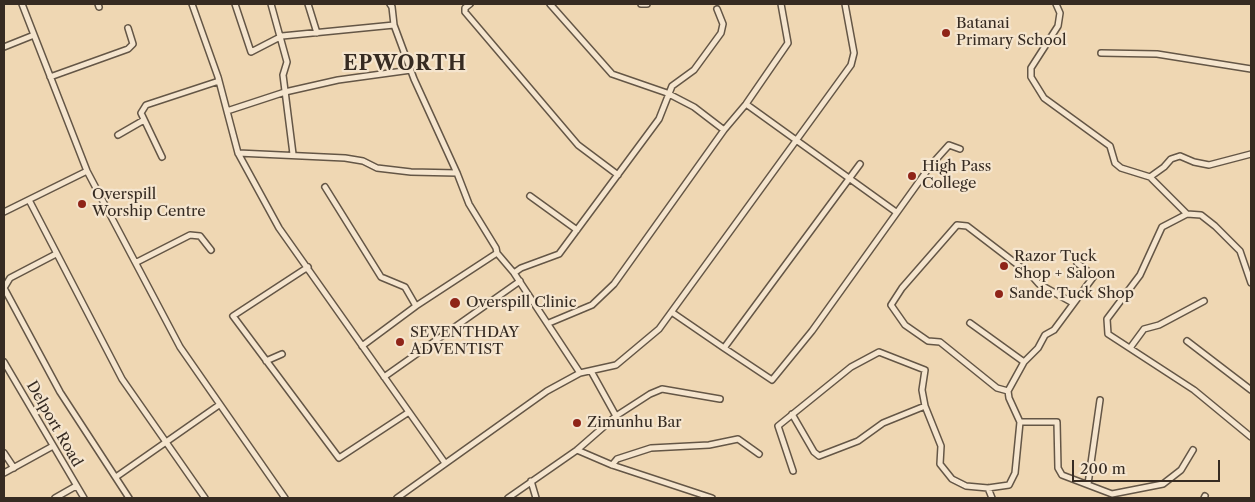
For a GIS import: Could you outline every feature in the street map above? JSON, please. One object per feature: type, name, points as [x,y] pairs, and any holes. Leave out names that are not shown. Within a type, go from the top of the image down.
[{"type":"street","points":[[22,4],[87,171],[137,262],[180,347],[285,498]]},
{"type":"street","points":[[192,4],[219,80],[238,153],[279,228],[445,462]]},
{"type":"street","points":[[235,4],[251,52],[282,36],[394,25]]},
{"type":"street","points":[[271,4],[282,36],[287,62],[283,75],[292,154]]},
{"type":"street","points":[[308,4],[317,33]]},
{"type":"street","points":[[470,4],[465,8],[465,12],[578,145],[618,175]]},
{"type":"street","points":[[550,4],[612,74],[667,93],[694,107],[724,130]]},
{"type":"street","points":[[641,4],[647,4]]},
{"type":"street","points":[[549,323],[592,305],[614,284],[724,130],[746,104],[788,43],[781,4]]},
{"type":"street","points":[[397,498],[547,390],[580,373],[610,367],[622,361],[648,340],[673,312],[853,61],[854,53],[845,4]]},
{"type":"street","points":[[1056,4],[1060,13],[1058,26],[1031,68],[1032,77],[1044,98],[1110,146],[1115,163],[1121,168],[1150,177],[1186,214]]},
{"type":"street","points":[[392,5],[394,25],[411,70],[457,172],[469,204],[496,248],[497,253],[514,272],[580,373]]},
{"type":"street","points":[[514,272],[559,254],[659,118],[666,104],[667,93],[672,86],[694,70],[721,33],[723,24],[718,9]]},
{"type":"street","points":[[50,77],[128,49],[133,44],[128,28]]},
{"type":"street","points":[[4,47],[34,35]]},
{"type":"street","points":[[1101,53],[1157,54],[1251,69]]},
{"type":"street","points":[[227,111],[286,92],[338,80],[411,70]]},
{"type":"street","points":[[162,157],[144,120],[142,113],[146,104],[219,80]]},
{"type":"street","points":[[746,104],[896,212]]},
{"type":"street","points":[[118,135],[144,120]]},
{"type":"street","points":[[673,312],[772,380],[812,331],[931,165],[949,145],[960,149]]},
{"type":"street","points":[[238,153],[292,154],[345,158],[363,161],[377,168],[411,172],[457,172]]},
{"type":"street","points":[[1150,177],[1170,158],[1180,156],[1194,162],[1209,165],[1251,154]]},
{"type":"street","points":[[724,348],[860,164]]},
{"type":"street","points":[[4,212],[87,171]]},
{"type":"street","points":[[325,187],[381,276],[405,287],[416,306]]},
{"type":"street","points":[[530,196],[577,230]]},
{"type":"street","points":[[30,200],[56,254],[122,379],[205,498]]},
{"type":"street","points":[[1251,283],[1240,251],[1216,226],[1201,214],[1186,214],[1162,227],[1154,250],[1140,275],[1107,319],[1108,334],[1194,390],[1251,436]]},
{"type":"street","points":[[1008,391],[997,388],[940,342],[928,341],[905,325],[892,305],[902,288],[957,226],[967,226],[1039,284],[1073,303]]},
{"type":"street","points":[[137,262],[190,235],[200,236],[211,250]]},
{"type":"street","points":[[362,346],[416,306],[497,253]]},
{"type":"street","points":[[56,254],[10,278],[4,288],[60,392],[129,498]]},
{"type":"street","points":[[793,471],[778,426],[851,367],[879,352],[925,370],[922,390],[925,406],[941,446],[940,464],[952,479],[966,486],[988,488],[1009,485],[1015,473],[1020,422],[1009,398],[1008,391],[1024,362],[1038,348],[1045,334],[1054,330],[1094,276],[1078,263]]},
{"type":"street","points":[[308,267],[233,316],[339,458],[409,412]]},
{"type":"street","points":[[384,377],[520,281]]},
{"type":"street","points":[[1130,348],[1144,329],[1159,324],[1204,301]]},
{"type":"street","points":[[970,323],[1024,362]]},
{"type":"street","points":[[1187,341],[1251,390]]},
{"type":"street","points":[[266,361],[282,354]]},
{"type":"street","name":"Delport Road","points":[[4,362],[84,498]]},
{"type":"street","points":[[591,372],[616,416]]},
{"type":"street","points":[[508,498],[576,450],[616,416],[650,394],[662,390],[720,399]]},
{"type":"street","points":[[1088,484],[1100,400]]},
{"type":"street","points":[[116,478],[219,405]]},
{"type":"street","points":[[792,414],[814,452],[819,456],[858,440],[883,423],[925,406]]},
{"type":"street","points":[[1020,422],[1057,422],[1058,468],[1062,475],[1112,494],[1138,490],[1169,480],[1181,470],[1193,450]]},
{"type":"street","points":[[612,465],[617,459],[651,448],[709,445],[738,439],[758,454]]},
{"type":"street","points":[[4,473],[53,446]]},
{"type":"street","points":[[576,450],[612,465],[703,497],[712,498]]},
{"type":"street","points":[[4,453],[14,468]]},
{"type":"street","points":[[531,481],[536,498]]},
{"type":"street","points":[[55,498],[76,486]]},
{"type":"street","points":[[988,488],[992,498]]},
{"type":"street","points":[[1138,490],[1139,498]]},
{"type":"place","name":"Batanai Primary School","points":[[946,33]]},
{"type":"place","name":"High Pass College","points":[[912,176]]},
{"type":"place","name":"Overspill Worship Centre","points":[[82,204]]},
{"type":"place","name":"Razor Tuck Shop + Saloon","points":[[1004,266]]},
{"type":"place","name":"Sande Tuck Shop","points":[[999,294]]},
{"type":"place","name":"Overspill Clinic","points":[[455,303]]},
{"type":"place","name":"SEVENTHDAY ADVENTIST","points":[[400,342]]},
{"type":"place","name":"Zimunhu Bar","points":[[577,423]]},
{"type":"district","name":"EPWORTH","points":[[405,64]]}]
